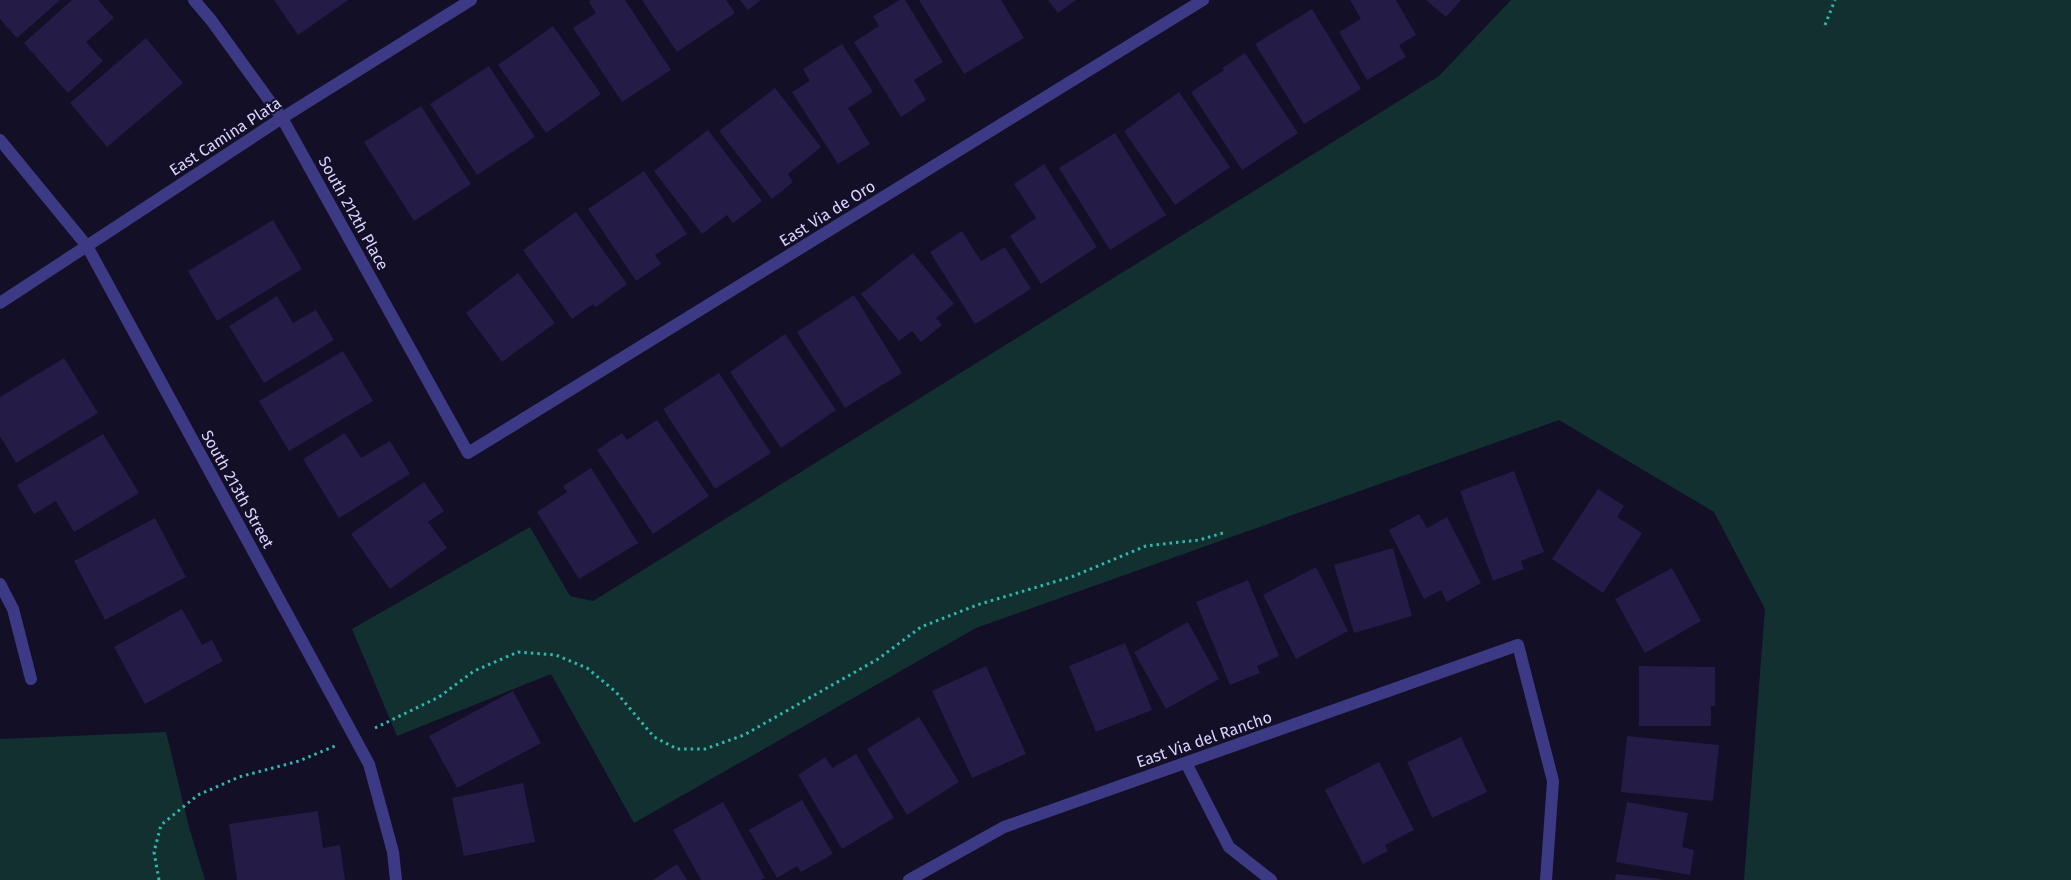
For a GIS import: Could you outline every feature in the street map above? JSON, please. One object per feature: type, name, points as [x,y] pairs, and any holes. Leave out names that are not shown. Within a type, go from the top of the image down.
[{"type":"street","name":"South 212th Place","points":[[194,0],[211,20],[282,118],[468,454]]},
{"type":"street","name":"East Camina Plata","points":[[0,303],[282,118],[471,0]]},
{"type":"street","name":"East Via de Oro","points":[[468,454],[1203,0]]},
{"type":"street","name":"South 213th Street","points":[[0,140],[87,246],[369,764],[393,852],[396,880]]},
{"type":"street","points":[[0,584],[13,609],[31,678]]},
{"type":"street","name":"East Via del Rancho","points":[[909,880],[1004,827],[1518,645],[1554,781],[1546,880]]},
{"type":"street","points":[[1186,763],[1229,846],[1272,880]]},
{"type":"path","points":[[1825,25],[1835,0]]},
{"type":"path","points":[[159,880],[154,852],[161,825],[198,795],[240,777],[299,762],[355,738],[438,696],[474,671],[518,652],[556,655],[586,668],[616,692],[654,737],[677,749],[704,749],[752,730],[878,659],[921,627],[977,605],[1074,576],[1146,546],[1199,540],[1223,533]]},
{"type":"green space","points":[[1511,0],[2071,0],[2071,880],[1744,880],[1765,609],[1714,512],[1559,420],[976,628],[634,823],[551,674],[397,736],[352,629],[530,527],[570,596],[593,601],[1439,76]]},
{"type":"green space","points":[[166,732],[189,827],[205,880],[0,880],[0,739]]},
{"type":"building","points":[[0,0],[60,0],[17,38],[0,19]]},
{"type":"building","points":[[72,0],[98,0],[114,18],[86,42],[103,61],[68,93],[24,43]]},
{"type":"building","points":[[274,0],[348,0],[298,35]]},
{"type":"building","points":[[591,0],[625,0],[671,70],[622,102],[573,28],[596,13],[589,2]]},
{"type":"building","points":[[642,0],[726,0],[735,13],[677,52]]},
{"type":"building","points":[[740,0],[761,0],[748,10]]},
{"type":"building","points":[[900,0],[905,0],[943,62],[914,80],[926,100],[901,117],[854,42],[879,26],[873,16]]},
{"type":"building","points":[[919,0],[1001,0],[1024,38],[964,74]]},
{"type":"building","points":[[1048,0],[1076,0],[1058,13]]},
{"type":"building","points":[[1350,0],[1396,0],[1416,35],[1399,45],[1406,57],[1367,80],[1339,32],[1361,19]]},
{"type":"building","points":[[1426,0],[1461,0],[1446,17]]},
{"type":"building","points":[[1312,9],[1361,89],[1304,124],[1255,44]]},
{"type":"building","points":[[553,26],[601,94],[546,133],[498,65]]},
{"type":"building","points":[[146,38],[183,83],[107,147],[70,103]]},
{"type":"building","points":[[842,44],[873,92],[848,108],[870,144],[838,164],[792,92],[810,81],[803,69]]},
{"type":"building","points":[[1245,53],[1298,133],[1242,170],[1191,92]]},
{"type":"building","points":[[489,66],[535,137],[477,175],[430,104]]},
{"type":"building","points":[[775,88],[821,147],[788,174],[793,182],[772,199],[719,131]]},
{"type":"building","points":[[1179,92],[1230,167],[1175,205],[1124,131]]},
{"type":"building","points":[[421,106],[471,184],[414,221],[364,142]]},
{"type":"building","points":[[708,130],[762,201],[733,223],[727,215],[702,234],[654,171]]},
{"type":"building","points":[[1115,133],[1166,215],[1110,250],[1059,168]]},
{"type":"building","points":[[1044,164],[1097,247],[1041,284],[1010,236],[1036,218],[1014,184]]},
{"type":"building","points":[[644,171],[687,234],[655,255],[661,264],[636,281],[588,209]]},
{"type":"building","points":[[576,212],[627,284],[596,307],[593,304],[572,319],[523,250]]},
{"type":"building","points":[[273,220],[302,269],[217,321],[188,271]]},
{"type":"building","points":[[962,231],[981,261],[1005,247],[1031,289],[975,324],[930,252]]},
{"type":"building","points":[[913,253],[954,304],[936,318],[942,325],[921,342],[912,331],[899,341],[861,294]]},
{"type":"building","points":[[518,273],[555,323],[502,362],[466,313]]},
{"type":"building","points":[[854,295],[902,373],[845,408],[797,332]]},
{"type":"building","points":[[277,296],[293,323],[316,310],[334,340],[264,383],[229,326]]},
{"type":"building","points":[[785,334],[836,410],[781,448],[730,372]]},
{"type":"building","points":[[343,351],[373,401],[289,451],[259,401]]},
{"type":"building","points":[[64,358],[98,413],[16,463],[0,436],[0,397]]},
{"type":"building","points":[[719,373],[771,453],[715,489],[663,409]]},
{"type":"building","points":[[657,420],[709,496],[653,534],[597,450],[622,433],[627,440]]},
{"type":"building","points":[[345,433],[361,458],[390,441],[410,474],[339,518],[303,459]]},
{"type":"building","points":[[103,434],[139,493],[74,532],[56,501],[34,514],[17,485]]},
{"type":"building","points":[[591,468],[638,543],[579,579],[537,512],[567,492],[563,486]]},
{"type":"building","points":[[1514,471],[1544,552],[1521,561],[1524,569],[1493,581],[1460,491]]},
{"type":"building","points":[[424,482],[444,511],[428,522],[447,548],[390,589],[351,534]]},
{"type":"building","points":[[1598,489],[1624,506],[1617,517],[1642,533],[1603,593],[1552,559]]},
{"type":"building","points":[[1419,514],[1427,528],[1447,517],[1481,583],[1447,602],[1441,590],[1424,599],[1389,530]]},
{"type":"building","points":[[155,518],[186,577],[105,620],[74,561]]},
{"type":"building","points":[[1393,548],[1412,616],[1354,633],[1334,565]]},
{"type":"building","points":[[1316,567],[1348,631],[1296,659],[1263,595]]},
{"type":"building","points":[[1672,568],[1701,621],[1645,653],[1615,599]]},
{"type":"building","points":[[1248,580],[1279,656],[1257,666],[1260,673],[1230,685],[1196,602]]},
{"type":"building","points":[[182,609],[202,645],[212,640],[223,661],[145,704],[114,647]]},
{"type":"building","points":[[1188,622],[1219,679],[1166,709],[1134,652]]},
{"type":"building","points":[[1125,643],[1152,710],[1096,732],[1069,666]]},
{"type":"building","points":[[986,666],[1026,754],[972,778],[932,691]]},
{"type":"building","points":[[1639,666],[1715,667],[1715,706],[1711,706],[1711,726],[1639,726]]},
{"type":"building","points":[[513,691],[541,743],[457,788],[429,736]]},
{"type":"building","points":[[919,717],[959,782],[907,815],[867,749]]},
{"type":"building","points":[[1627,736],[1719,745],[1713,801],[1621,792]]},
{"type":"building","points":[[1461,737],[1487,792],[1432,818],[1407,762]]},
{"type":"building","points":[[856,754],[894,818],[842,849],[798,775],[825,757],[832,768]]},
{"type":"building","points":[[1379,762],[1414,830],[1385,845],[1388,851],[1363,864],[1325,790]]},
{"type":"building","points":[[523,783],[535,842],[464,856],[452,798]]},
{"type":"building","points":[[802,800],[833,854],[801,872],[797,866],[777,878],[749,830]]},
{"type":"building","points":[[723,802],[765,878],[761,880],[701,880],[673,830]]},
{"type":"building","points":[[1627,802],[1688,813],[1682,847],[1694,850],[1690,875],[1616,862]]},
{"type":"building","points":[[318,811],[323,848],[340,845],[345,880],[237,880],[229,824]]},
{"type":"building","points":[[677,864],[687,880],[653,880]]},
{"type":"building","points":[[1616,874],[1661,879],[1661,880],[1615,880]]}]
